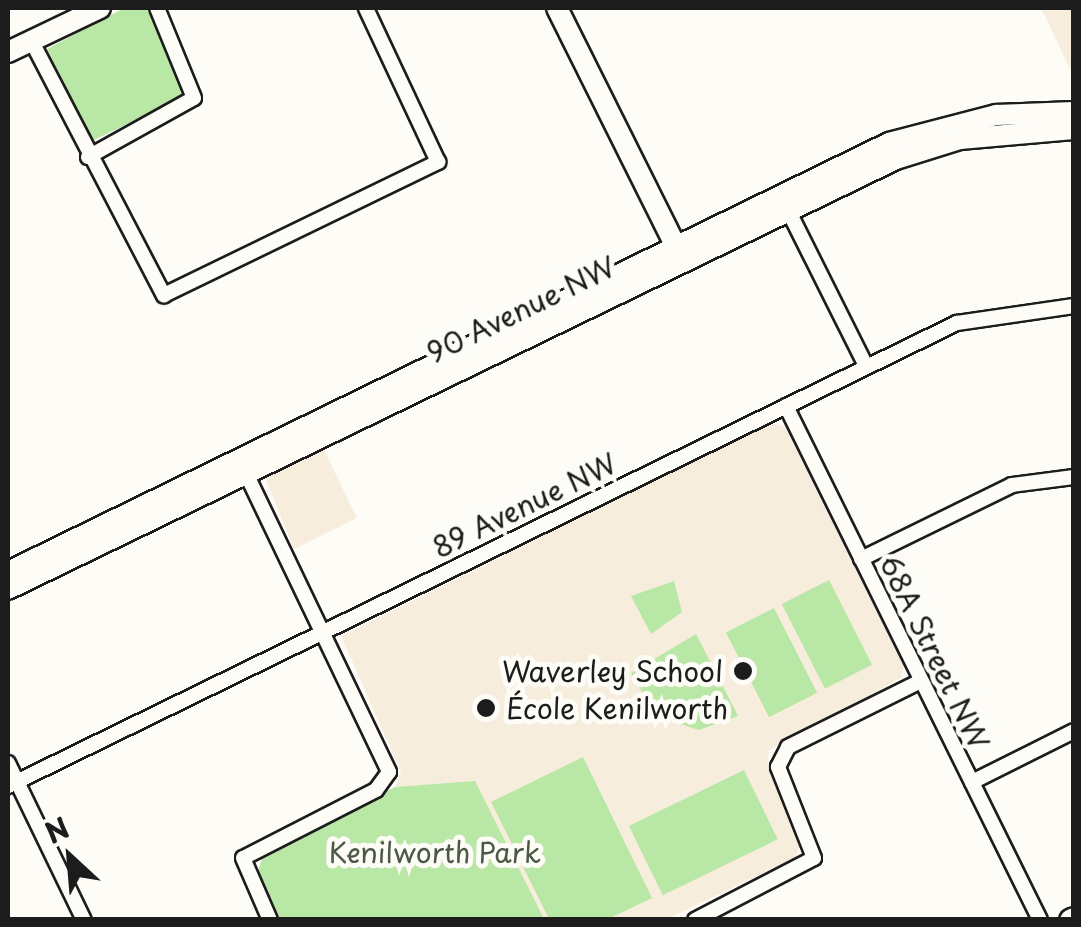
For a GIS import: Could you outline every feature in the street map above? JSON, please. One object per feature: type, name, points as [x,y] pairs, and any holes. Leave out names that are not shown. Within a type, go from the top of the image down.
[{"type":"main road","points":[[8,52],[100,8]]},
{"type":"main road","points":[[557,8],[679,254]]},
{"type":"main road","name":"90 Avenue NW","points":[[8,572],[242,466],[785,203],[921,132],[1074,112]]},
{"type":"main road","name":"90 Avenue NW","points":[[785,203],[923,148],[1074,129]]},
{"type":"main road","name":"90 Avenue NW","points":[[8,589],[242,466]]},
{"type":"street","points":[[88,156],[194,98],[157,8]]},
{"type":"street","points":[[31,40],[88,156],[164,295],[438,162],[366,8]]},
{"type":"street","points":[[785,203],[866,366]]},
{"type":"street","name":"89 Avenue NW","points":[[12,783],[866,366],[989,313],[1074,306]]},
{"type":"street","name":"68A Street NW","points":[[786,406],[1040,920]]},
{"type":"street","points":[[242,466],[389,772],[376,790],[242,860],[270,920]]},
{"type":"street","points":[[861,559],[1012,486],[1074,477]]},
{"type":"street","points":[[695,920],[814,858],[780,757],[921,681]]},
{"type":"street","points":[[972,782],[1074,731]]},
{"type":"street","points":[[8,763],[12,783],[84,920]]},
{"type":"shaded area","points":[[1041,8],[1073,8],[1073,75]]},
{"type":"shaded area","name":"Waverley School","points":[[771,423],[786,427],[904,664],[901,678],[769,750],[768,767],[802,836],[796,857],[667,919],[544,920],[475,782],[395,787],[401,772],[341,636]]},
{"type":"shaded area","points":[[311,448],[324,450],[357,518],[294,549],[264,475]]},
{"type":"green space","points":[[124,8],[147,8],[185,96],[92,141],[47,49]]},
{"type":"green space","points":[[829,580],[872,665],[825,689],[782,604]]},
{"type":"green space","points":[[674,581],[682,612],[651,634],[631,596]]},
{"type":"green space","points":[[774,608],[817,693],[769,717],[726,633]]},
{"type":"green space","points":[[696,634],[738,716],[699,730],[656,716],[631,673]]},
{"type":"green space","points":[[583,757],[652,898],[608,919],[549,919],[491,802]]},
{"type":"green space","points":[[744,770],[778,839],[663,895],[629,826]]},
{"type":"green space","name":"Kenilworth Park","points":[[475,781],[544,919],[280,919],[258,872],[263,855],[395,787]]},
{"type":"place","name":"Waverley School","points":[[743,671]]},
{"type":"place","name":"École Kenilworth","points":[[486,708]]}]
